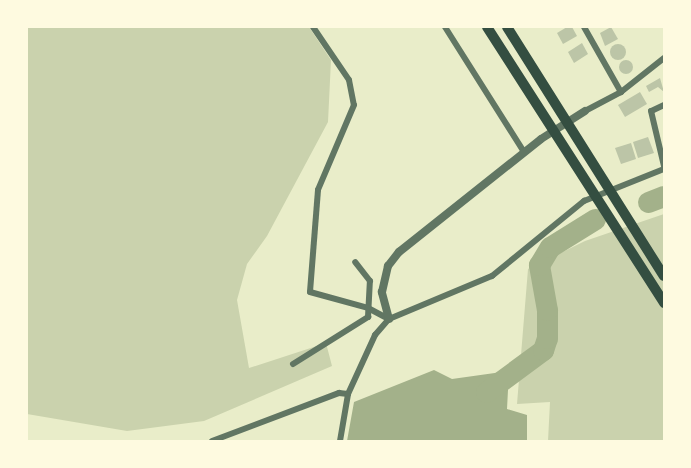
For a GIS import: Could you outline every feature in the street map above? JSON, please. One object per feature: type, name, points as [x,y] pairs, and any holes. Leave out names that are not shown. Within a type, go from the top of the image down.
[{"type":"main road","points":[[487,27],[556,140],[664,303]]},
{"type":"main road","points":[[507,27],[664,276]]},
{"type":"street","points":[[313,27],[349,80],[354,105],[318,190],[310,292],[368,308],[389,319]]},
{"type":"street","points":[[445,27],[524,152]]},
{"type":"street","points":[[584,27],[621,92]]},
{"type":"street","points":[[389,319],[382,292],[388,266],[399,252],[524,152],[585,111],[621,92],[664,58]]},
{"type":"street","points":[[340,441],[348,394],[375,335],[389,319],[492,276],[593,196],[664,168],[651,111],[664,105]]},
{"type":"street","points":[[293,364],[368,317],[370,281],[355,262]]},
{"type":"street","points":[[212,441],[339,393],[348,394]]},
{"type":"shaded area","points":[[27,27],[309,27],[331,60],[328,122],[267,236],[247,264],[237,300],[249,368],[326,343],[332,366],[204,421],[127,431],[27,414]]},
{"type":"shaded area","points":[[664,214],[664,441],[548,441],[550,402],[517,404],[528,269],[585,241]]},
{"type":"shaded area","points":[[434,370],[452,379],[509,371],[507,409],[527,415],[527,441],[347,441],[354,402]]},
{"type":"building","points":[[567,27],[572,27],[577,36],[563,44],[557,33]]},
{"type":"building","points":[[611,27],[618,39],[605,46],[600,33]]},
{"type":"building","points":[[582,43],[588,54],[574,63],[568,52]]},
{"type":"building","points":[[618,44],[626,52],[618,60],[610,52]]},
{"type":"building","points":[[623,60],[629,60],[633,67],[629,74],[623,74],[619,70],[619,64]]},
{"type":"building","points":[[660,78],[664,92],[658,87],[649,92],[646,86]]},
{"type":"building","points":[[640,92],[647,104],[625,117],[618,105]]},
{"type":"building","points":[[648,137],[654,153],[638,158],[633,142]]},
{"type":"building","points":[[631,143],[636,159],[621,164],[615,148]]},
{"type":"waterway","points":[[648,202],[664,196]]},
{"type":"waterway","points":[[486,392],[543,350],[547,338],[547,310],[539,265],[550,247],[595,219]]}]
